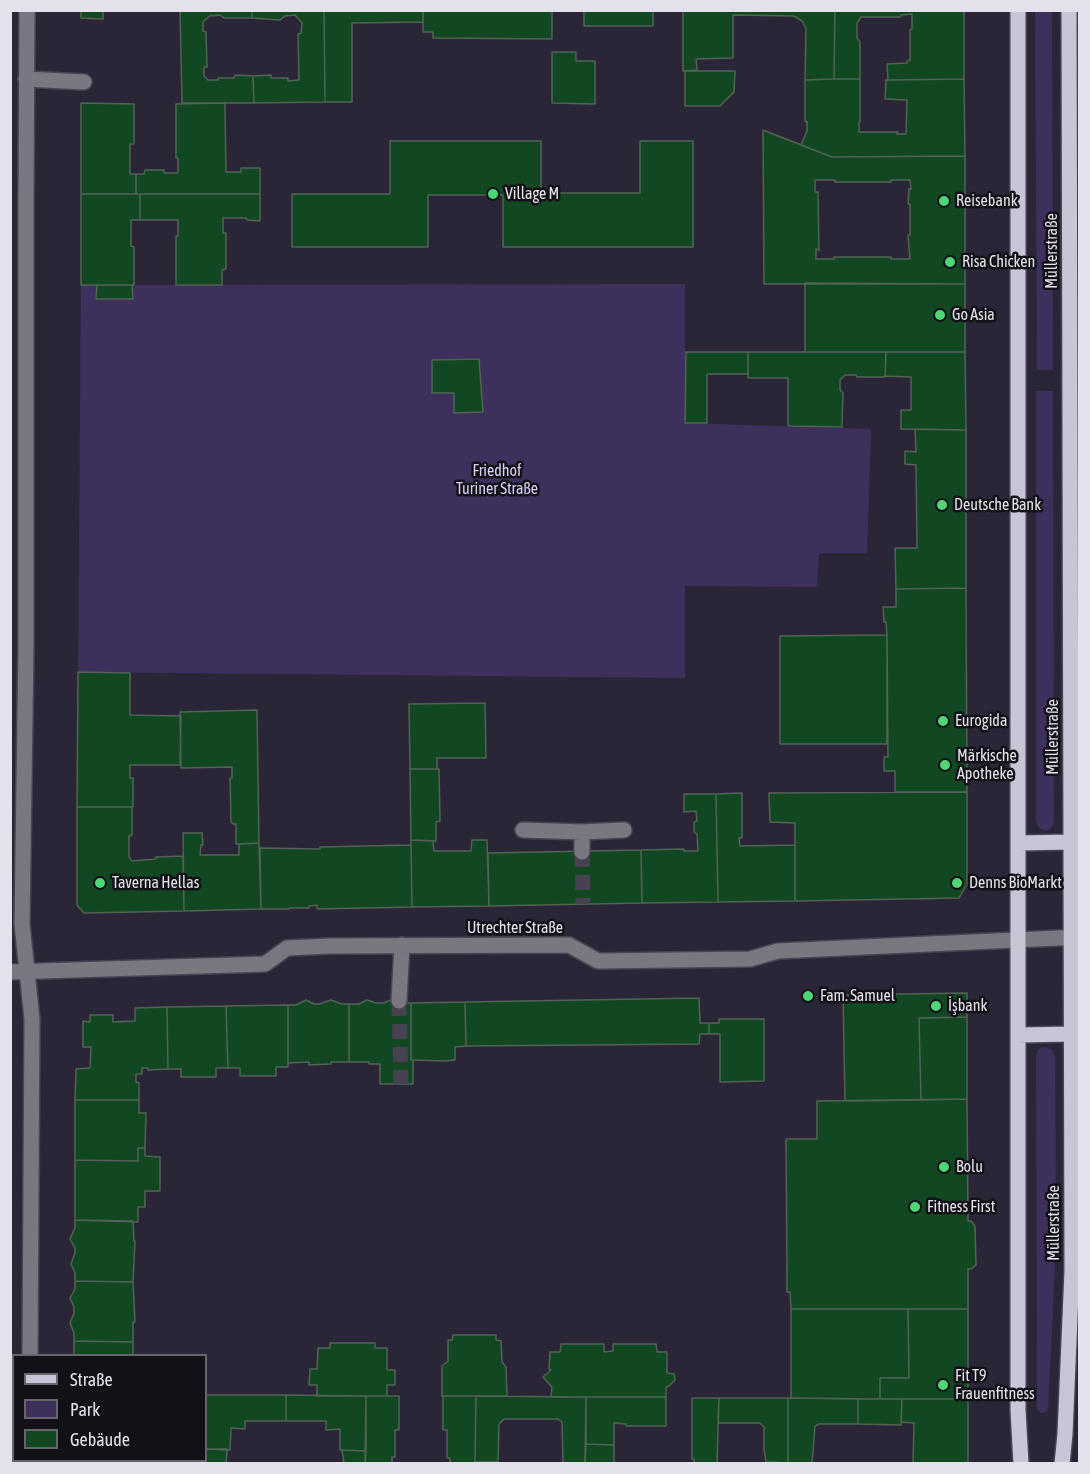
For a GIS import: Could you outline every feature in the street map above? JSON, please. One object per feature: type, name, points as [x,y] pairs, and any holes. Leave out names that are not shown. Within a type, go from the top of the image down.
[{"type":"main road","name":"Müllerstraße","points":[[1018,10],[1018,1410],[1021,1464]]},
{"type":"main road","name":"Müllerstraße","points":[[1062,1464],[1072,1271],[1072,1034],[1075,937],[1071,842],[1069,10]]},
{"type":"main road","points":[[1019,843],[1071,842]]},
{"type":"main road","points":[[1018,1035],[1072,1034]]},
{"type":"street","points":[[27,10],[26,633],[22,924],[18,972],[32,1019],[30,1354]]},
{"type":"street","points":[[26,79],[84,82]]},
{"type":"street","points":[[524,830],[582,832],[624,830]]},
{"type":"street","points":[[582,832],[582,852]]},
{"type":"street","name":"Utrechter Straße","points":[[18,972],[265,964],[286,948],[568,945],[598,961],[750,960],[778,951],[1075,937]]},
{"type":"street","points":[[399,1001],[402,945]]},
{"type":"green space","points":[[1035,11],[1052,11],[1053,370],[1037,370]]},
{"type":"green space","name":"Friedhof Turiner Straße","points":[[685,284],[685,423],[871,429],[867,553],[819,553],[817,587],[685,586],[685,678],[78,672],[81,285]]},
{"type":"green space","points":[[1036,391],[1053,391],[1054,822],[1051,828],[1045,831],[1039,828],[1036,822]]},
{"type":"green space","points":[[1045,1047],[1051,1049],[1055,1058],[1056,1231],[1048,1409],[1040,1413],[1037,1409],[1036,1057],[1037,1051]]},
{"type":"building","points":[[81,10],[103,10],[103,19],[81,18]]},
{"type":"building","points":[[180,10],[252,10],[252,18],[224,18],[220,15],[211,15],[203,22],[203,31],[206,32],[207,67],[204,67],[204,76],[208,80],[218,80],[218,78],[234,78],[235,75],[253,76],[254,103],[182,103]]},
{"type":"building","points":[[252,10],[324,10],[325,102],[254,103],[253,76],[271,75],[271,78],[299,80],[298,34],[301,33],[302,23],[295,15],[285,16],[280,20],[252,18]]},
{"type":"building","points":[[324,10],[423,10],[423,22],[352,23],[352,102],[325,102]]},
{"type":"building","points":[[423,10],[552,10],[552,39],[433,38],[433,32],[423,32]]},
{"type":"building","points":[[584,10],[653,10],[653,26],[584,26]]},
{"type":"building","points":[[683,10],[835,10],[834,79],[805,80],[806,28],[802,21],[794,16],[733,15],[733,58],[696,59],[697,70],[683,71]]},
{"type":"building","points":[[835,10],[964,10],[964,79],[888,80],[887,64],[907,63],[910,60],[912,14],[900,17],[861,17],[857,23],[857,38],[860,42],[860,79],[834,79]]},
{"type":"building","points":[[552,52],[576,52],[576,61],[595,61],[595,104],[552,103]]},
{"type":"building","points":[[685,71],[735,71],[734,92],[720,106],[685,106]]},
{"type":"building","points":[[860,79],[859,132],[906,134],[907,100],[885,99],[886,80],[964,79],[965,156],[832,157],[801,145],[807,131],[805,80]]},
{"type":"building","points":[[81,103],[134,104],[134,144],[130,144],[130,174],[136,174],[136,194],[81,194]]},
{"type":"building","points":[[225,103],[226,172],[241,172],[241,168],[260,168],[260,194],[136,194],[136,174],[144,174],[145,170],[178,173],[176,104]]},
{"type":"building","points":[[763,130],[832,157],[965,156],[965,284],[764,284]],"holes":[[[815,180],[835,180],[835,182],[910,180],[908,204],[910,204],[910,235],[908,235],[910,259],[891,259],[891,257],[816,259],[816,249],[819,250],[818,192],[815,192]]]},
{"type":"building","name":"Village M","points":[[390,141],[541,141],[541,193],[640,193],[640,141],[693,141],[693,247],[503,247],[503,195],[428,195],[428,247],[292,247],[292,194],[390,194]]},
{"type":"building","points":[[81,194],[140,194],[140,220],[131,220],[134,285],[81,285]]},
{"type":"building","points":[[140,194],[260,194],[260,221],[246,218],[223,218],[223,233],[226,233],[226,269],[222,270],[222,285],[176,285],[178,220],[140,220]]},
{"type":"building","points":[[805,283],[965,284],[965,352],[805,352]]},
{"type":"building","points":[[97,285],[132,285],[133,299],[96,299]]},
{"type":"building","points":[[686,352],[748,352],[748,374],[707,374],[707,423],[685,423]]},
{"type":"building","points":[[748,352],[886,352],[885,377],[845,375],[840,380],[840,390],[843,393],[842,427],[788,426],[788,378],[748,378]]},
{"type":"building","points":[[886,352],[965,352],[966,430],[901,429],[901,410],[911,410],[911,377],[885,376]]},
{"type":"building","points":[[479,359],[483,412],[454,413],[454,393],[432,393],[432,360]]},
{"type":"building","points":[[915,429],[966,430],[966,588],[896,589],[895,548],[917,548],[916,465],[905,464],[905,451],[916,452]]},
{"type":"building","points":[[966,588],[967,792],[895,792],[895,771],[884,771],[884,757],[888,757],[887,635],[883,607],[896,607],[896,589]]},
{"type":"building","points":[[887,635],[887,744],[780,744],[780,636]]},
{"type":"building","points":[[78,672],[130,673],[130,715],[181,716],[180,765],[130,765],[130,778],[133,778],[133,807],[77,807]]},
{"type":"building","points":[[485,703],[486,758],[437,758],[437,769],[410,769],[409,704]]},
{"type":"building","points":[[257,710],[259,843],[236,844],[236,824],[231,822],[232,767],[181,768],[180,712]]},
{"type":"building","points":[[410,769],[439,769],[440,821],[436,822],[436,841],[411,840]]},
{"type":"building","points":[[967,792],[967,884],[959,898],[795,901],[795,823],[770,822],[769,793]]},
{"type":"building","points":[[742,793],[740,846],[795,845],[795,901],[718,902],[716,794]]},
{"type":"building","points":[[684,794],[716,794],[718,902],[642,903],[641,850],[698,851],[697,834],[694,832],[694,822],[697,821],[696,811],[684,812]]},
{"type":"building","points":[[77,807],[132,807],[129,857],[132,861],[183,856],[184,911],[84,913],[77,905]]},
{"type":"building","points":[[183,833],[202,833],[203,845],[201,845],[200,855],[239,855],[239,844],[259,843],[261,909],[184,911]]},
{"type":"building","points":[[411,840],[433,841],[434,851],[471,851],[472,840],[487,840],[489,906],[412,907]]},
{"type":"building","points":[[411,845],[412,907],[317,909],[317,905],[309,906],[309,908],[261,909],[260,848],[320,849],[320,847]]},
{"type":"building","points":[[641,850],[642,903],[489,906],[488,853]]},
{"type":"building","points":[[967,993],[967,1017],[919,1018],[921,1100],[845,1101],[843,995]]},
{"type":"building","points":[[699,998],[700,1023],[709,1023],[709,1034],[700,1034],[699,1044],[466,1046],[465,1002]]},
{"type":"building","points":[[393,999],[401,1003],[411,1003],[413,1084],[380,1084],[380,1064],[349,1062],[349,1004],[359,1004],[367,1000],[384,1003]]},
{"type":"building","points":[[306,1000],[314,1004],[331,1000],[349,1004],[349,1062],[309,1065],[309,1062],[288,1063],[288,1005],[296,1005]]},
{"type":"building","points":[[465,1002],[466,1046],[455,1047],[455,1060],[411,1060],[411,1003]]},
{"type":"building","points":[[288,1005],[288,1067],[276,1067],[276,1076],[240,1076],[240,1068],[228,1068],[226,1006]]},
{"type":"building","points":[[226,1006],[228,1068],[216,1068],[216,1077],[181,1077],[181,1069],[168,1069],[167,1007]]},
{"type":"building","points":[[167,1007],[168,1069],[142,1068],[142,1074],[136,1074],[136,1082],[139,1083],[139,1100],[75,1100],[76,1069],[90,1068],[91,1047],[83,1047],[83,1021],[90,1022],[90,1015],[113,1015],[113,1022],[135,1021],[135,1008]]},
{"type":"building","points":[[967,1017],[967,1099],[921,1100],[919,1018]]},
{"type":"building","points":[[719,1019],[764,1019],[764,1081],[720,1082],[720,1034],[709,1034],[709,1023],[719,1023]]},
{"type":"building","points":[[967,1099],[968,1221],[975,1226],[976,1265],[968,1269],[968,1309],[791,1309],[790,1292],[787,1292],[786,1139],[817,1139],[817,1101]]},
{"type":"building","points":[[75,1100],[139,1100],[139,1113],[146,1113],[145,1148],[138,1148],[138,1161],[75,1160]]},
{"type":"building","points":[[138,1148],[145,1148],[145,1156],[160,1157],[160,1191],[145,1191],[145,1207],[138,1207],[138,1222],[75,1220],[75,1160],[138,1161]]},
{"type":"building","points":[[75,1220],[133,1221],[135,1241],[133,1282],[75,1281],[75,1273],[71,1264],[75,1248],[70,1239],[75,1228]]},
{"type":"building","points":[[75,1281],[133,1282],[135,1322],[133,1322],[133,1342],[74,1341],[70,1323],[74,1307],[70,1298],[75,1289]]},
{"type":"building","points":[[791,1309],[908,1309],[909,1378],[880,1378],[880,1399],[791,1398]]},
{"type":"building","points":[[908,1309],[968,1309],[968,1399],[880,1399],[880,1378],[909,1378]]},
{"type":"building","points":[[453,1335],[496,1335],[496,1340],[501,1341],[502,1362],[506,1367],[507,1396],[442,1396],[442,1366],[448,1361],[448,1340],[452,1340]]},
{"type":"building","points":[[74,1341],[133,1342],[133,1354],[74,1354]]},
{"type":"building","points":[[330,1343],[375,1343],[375,1348],[387,1348],[387,1370],[395,1370],[395,1385],[387,1385],[387,1396],[317,1396],[317,1385],[309,1385],[310,1369],[317,1369],[318,1348],[330,1348]]},
{"type":"building","points":[[561,1344],[604,1344],[604,1352],[613,1351],[613,1344],[656,1344],[657,1352],[667,1352],[667,1373],[674,1374],[675,1380],[666,1387],[666,1397],[551,1397],[552,1387],[543,1377],[551,1370],[549,1369],[550,1352],[560,1352]]},
{"type":"building","points":[[207,1395],[286,1395],[286,1421],[245,1421],[245,1429],[231,1428],[230,1450],[207,1449]]},
{"type":"building","points":[[286,1395],[366,1396],[366,1451],[340,1450],[340,1429],[326,1430],[326,1421],[286,1421]]},
{"type":"building","points":[[366,1396],[399,1396],[399,1430],[395,1430],[395,1457],[392,1457],[392,1464],[365,1464]]},
{"type":"building","points":[[443,1396],[476,1396],[475,1464],[450,1464],[450,1458],[447,1458],[447,1430],[443,1430]]},
{"type":"building","points":[[476,1396],[586,1397],[585,1463],[563,1463],[562,1422],[558,1419],[504,1419],[499,1424],[498,1462],[475,1462]]},
{"type":"building","points":[[586,1397],[666,1397],[666,1426],[626,1426],[626,1424],[614,1423],[614,1445],[586,1444]]},
{"type":"building","points":[[692,1398],[719,1398],[717,1464],[694,1464],[694,1459],[692,1459]]},
{"type":"building","points":[[719,1398],[788,1398],[788,1463],[766,1462],[764,1427],[760,1423],[718,1423]]},
{"type":"building","points":[[788,1398],[858,1399],[858,1424],[819,1424],[815,1426],[812,1463],[788,1463]]},
{"type":"building","points":[[858,1399],[902,1399],[901,1425],[858,1424]]},
{"type":"building","points":[[902,1399],[968,1399],[968,1464],[913,1464],[914,1423],[901,1422]]},
{"type":"building","points":[[586,1444],[614,1445],[614,1464],[585,1464]]},
{"type":"building","points":[[207,1449],[227,1449],[226,1464],[205,1464]]},
{"type":"building","points":[[342,1450],[366,1451],[365,1464],[344,1464]]},
{"type":"building","points":[[74,1462],[124,1462],[124,1464],[74,1464]]},
{"type":"tunnel","points":[[582,852],[583,904]]},
{"type":"tunnel","points":[[399,1001],[401,1084]]},
{"type":"place","name":"Village M","points":[[493,194]]},
{"type":"place","name":"Reisebank","points":[[944,201]]},
{"type":"place","name":"Risa Chicken","points":[[950,262]]},
{"type":"place","name":"Go Asia","points":[[940,315]]},
{"type":"place","name":"Deutsche Bank","points":[[942,505]]},
{"type":"place","name":"Eurogida","points":[[943,721]]},
{"type":"place","name":"Märkische Apotheke","points":[[945,765]]},
{"type":"place","name":"Taverna Hellas","points":[[100,883]]},
{"type":"place","name":"Denns BioMarkt","points":[[957,883]]},
{"type":"place","name":"Fam. Samuel","points":[[808,996]]},
{"type":"place","name":"İşbank","points":[[936,1006]]},
{"type":"place","name":"Bolu","points":[[944,1167]]},
{"type":"place","name":"Fitness First","points":[[915,1207]]},
{"type":"place","name":"Fit T9 Frauenfitness","points":[[943,1385]]}]
